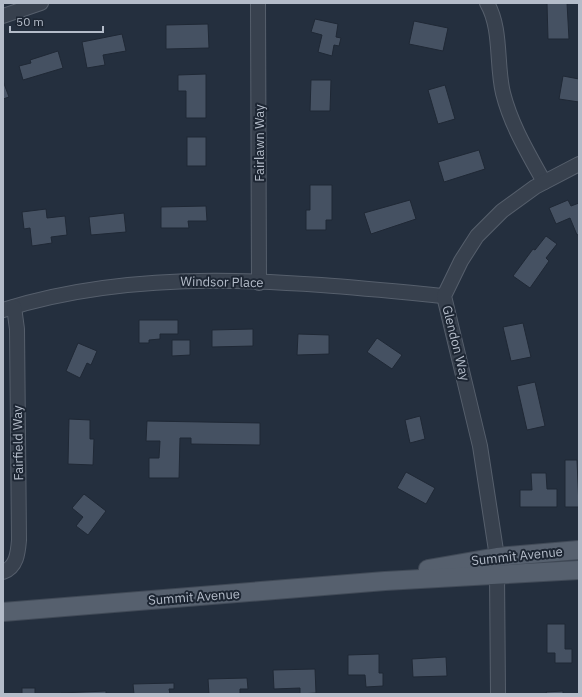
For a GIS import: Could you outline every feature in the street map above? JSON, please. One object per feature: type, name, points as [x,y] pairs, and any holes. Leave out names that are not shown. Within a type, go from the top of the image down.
[{"type":"main road","name":"Summit Avenue","points":[[3,612],[385,581],[497,566],[579,550]]},
{"type":"main road","name":"Summit Avenue","points":[[497,566],[579,570]]},
{"type":"street","points":[[3,16],[41,3]]},
{"type":"street","name":"Fairlawn Way","points":[[258,3],[260,283]]},
{"type":"street","points":[[487,3],[495,28],[500,79],[507,107],[517,133],[544,182]]},
{"type":"street","name":"Glendon Way","points":[[498,694],[497,566],[480,446],[444,296],[461,261],[477,236],[502,211],[544,182],[579,164]]},
{"type":"street","name":"Windsor Place","points":[[9,309],[72,293],[143,282],[260,283],[369,289],[444,296]]},
{"type":"street","name":"Fairfield Way","points":[[3,572],[12,566],[16,560],[20,540],[18,329],[9,309]]},
{"type":"building","points":[[547,3],[567,3],[569,39],[548,39]]},
{"type":"building","points":[[315,19],[338,24],[336,37],[341,38],[339,46],[334,45],[332,56],[318,52],[322,35],[311,32]]},
{"type":"building","points":[[414,21],[448,28],[443,51],[409,44]]},
{"type":"building","points":[[208,24],[209,48],[166,49],[166,25]]},
{"type":"building","points":[[122,34],[126,51],[103,55],[105,65],[87,68],[82,42]]},
{"type":"building","points":[[58,51],[63,68],[23,80],[19,66],[31,63],[30,60]]},
{"type":"building","points":[[206,74],[206,118],[186,118],[186,91],[178,91],[178,75]]},
{"type":"building","points":[[563,76],[579,79],[579,102],[559,99]]},
{"type":"building","points":[[311,80],[331,80],[330,111],[310,111]]},
{"type":"building","points":[[3,81],[9,97],[3,99]]},
{"type":"building","points":[[445,85],[455,119],[438,124],[428,90]]},
{"type":"building","points":[[187,137],[206,137],[206,166],[187,166]]},
{"type":"building","points":[[479,150],[485,169],[444,182],[438,162]]},
{"type":"building","points":[[310,185],[332,185],[332,220],[326,220],[326,230],[306,230],[306,210],[310,210]]},
{"type":"building","points":[[410,200],[416,219],[371,234],[364,213]]},
{"type":"building","points":[[568,200],[571,206],[579,203],[579,234],[577,235],[570,218],[556,224],[549,208]]},
{"type":"building","points":[[206,206],[207,221],[188,221],[189,228],[161,228],[161,207]]},
{"type":"building","points":[[46,209],[47,218],[65,216],[67,235],[51,237],[52,243],[32,246],[30,228],[24,229],[22,212]]},
{"type":"building","points":[[124,213],[126,232],[91,235],[89,217]]},
{"type":"building","points":[[546,236],[557,244],[546,258],[549,261],[530,288],[513,276],[533,249],[535,250]]},
{"type":"building","points":[[139,320],[178,320],[178,334],[160,334],[160,339],[149,340],[149,343],[139,343]]},
{"type":"building","points":[[523,323],[531,357],[511,361],[503,327]]},
{"type":"building","points":[[253,329],[253,346],[212,347],[212,330]]},
{"type":"building","points":[[298,334],[329,335],[329,354],[297,355]]},
{"type":"building","points":[[377,338],[402,355],[392,369],[367,352]]},
{"type":"building","points":[[172,340],[190,340],[190,355],[172,356]]},
{"type":"building","points":[[78,343],[97,351],[91,365],[87,363],[80,378],[66,371]]},
{"type":"building","points":[[535,382],[545,426],[527,430],[517,386]]},
{"type":"building","points":[[420,416],[425,439],[410,443],[405,420]]},
{"type":"building","points":[[69,419],[90,420],[90,439],[94,439],[93,465],[68,464]]},
{"type":"building","points":[[147,421],[260,423],[260,445],[191,444],[191,438],[180,438],[179,478],[149,478],[149,458],[159,458],[160,441],[146,441]]},
{"type":"building","points":[[565,460],[577,460],[579,507],[565,507]]},
{"type":"building","points":[[406,472],[435,488],[426,504],[397,488]]},
{"type":"building","points":[[531,473],[546,473],[547,489],[557,489],[557,507],[520,507],[520,490],[532,490]]},
{"type":"building","points":[[84,494],[106,511],[88,535],[76,526],[83,517],[72,508]]},
{"type":"building","points":[[547,624],[565,624],[565,649],[572,649],[572,663],[555,663],[555,653],[547,653]]},
{"type":"building","points":[[379,654],[379,673],[383,673],[383,686],[366,687],[365,675],[348,675],[348,655]]},
{"type":"building","points":[[446,657],[447,676],[413,677],[412,659]]},
{"type":"building","points":[[315,669],[316,693],[300,694],[300,688],[274,689],[273,670]]},
{"type":"building","points":[[247,678],[248,689],[240,689],[240,694],[209,694],[208,679]]},
{"type":"building","points":[[174,683],[174,689],[169,689],[170,694],[134,694],[133,684]]},
{"type":"building","points":[[22,688],[35,688],[35,694],[22,694]]},
{"type":"building","points":[[106,691],[106,694],[61,694],[61,693]]},
{"type":"building","points":[[563,691],[563,694],[547,694],[546,692]]}]
